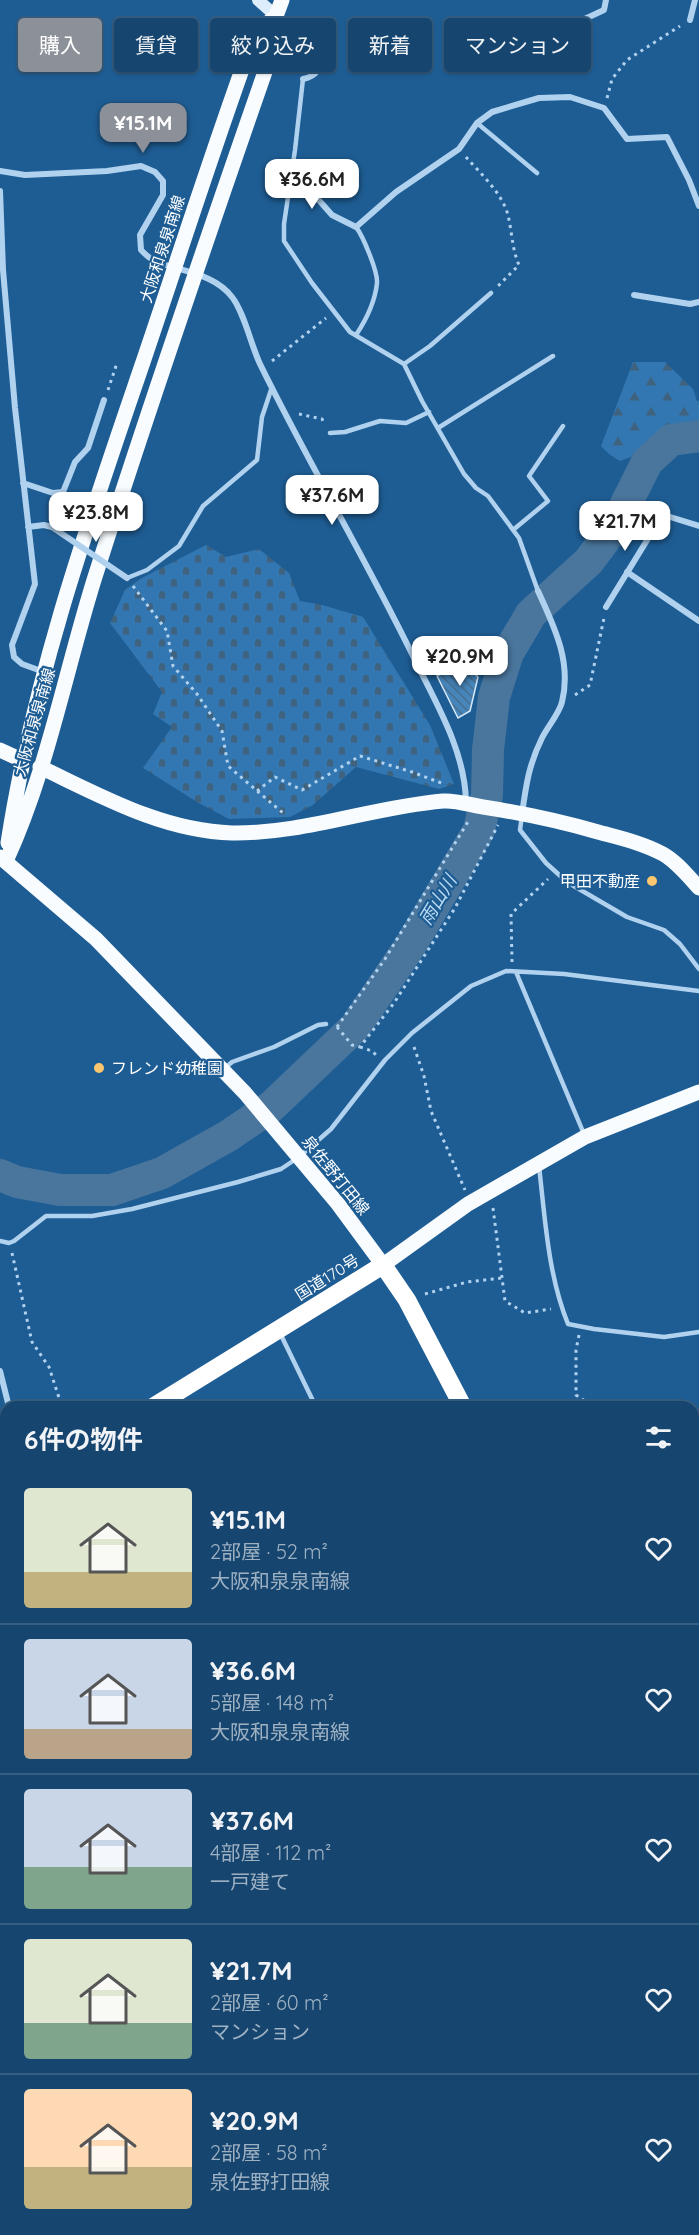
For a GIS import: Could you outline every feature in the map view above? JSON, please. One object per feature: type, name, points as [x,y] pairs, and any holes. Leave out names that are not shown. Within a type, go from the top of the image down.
[{"type":"highway","name":"国道170号","points":[[163,1401],[383,1265],[407,1300],[460,1401]]},
{"type":"main road","name":"大阪和泉泉南線","points":[[3,859],[23,822],[93,583],[195,274],[275,43],[276,16],[282,0]]},
{"type":"main road","name":"大阪和泉泉南線","points":[[3,859],[45,672],[90,517],[249,50],[259,30],[276,16]]},
{"type":"main road","points":[[0,750],[24,761]]},
{"type":"main road","points":[[40,767],[123,806],[161,820],[191,829],[232,833],[284,830],[396,807],[446,801],[469,801],[628,840],[663,854],[698,883]]},
{"type":"main road","name":"泉佐野打田線","points":[[3,859],[96,939],[223,1070],[338,1204],[383,1265]]},
{"type":"main road","points":[[383,1265],[473,1201],[585,1137],[699,1092]]},
{"type":"street","points":[[258,0],[307,40],[320,56],[320,68],[312,77],[303,80]]},
{"type":"street","points":[[587,18],[604,10],[606,0]]},
{"type":"street","points":[[690,20],[695,0]]},
{"type":"street","points":[[293,164],[309,189],[332,215],[356,227],[396,192],[459,149],[477,123],[492,112],[540,99],[570,97],[604,108],[627,139],[667,137],[689,180],[699,206]]},
{"type":"street","points":[[0,171],[25,175],[107,171],[141,166],[155,172],[163,181],[163,195],[140,235],[141,250],[154,260],[220,285],[234,299],[259,363],[377,584],[442,716],[460,762],[469,801]]},
{"type":"street","points":[[0,191],[3,270],[35,584],[12,645],[14,657],[22,664],[45,672]]},
{"type":"street","points":[[634,295],[690,304],[699,302]]},
{"type":"street","points":[[23,483],[53,493],[63,492],[75,462],[87,447],[104,400]]},
{"type":"street","points":[[606,607],[657,524],[667,516],[699,526]]},
{"type":"street","points":[[28,527],[44,525],[52,527],[127,578]]},
{"type":"street","points":[[627,572],[699,621]]},
{"type":"street","points":[[510,811],[542,738],[562,703],[565,679],[561,644],[538,591]]},
{"type":"street","points":[[0,1371],[8,1401]]},
{"type":"lane","points":[[303,80],[284,224],[284,241],[350,332],[404,364],[464,474],[476,488],[488,496],[519,538],[538,591]]},
{"type":"lane","points":[[477,123],[537,172]]},
{"type":"lane","points":[[356,227],[363,237],[378,281],[367,320],[356,335]]},
{"type":"lane","points":[[404,364],[430,346],[491,293]]},
{"type":"lane","points":[[438,428],[553,356]]},
{"type":"lane","points":[[127,578],[147,570],[179,546],[203,506],[257,460],[262,417],[272,387]]},
{"type":"lane","points":[[330,434],[345,432],[380,421],[406,423],[429,412]]},
{"type":"lane","points":[[513,530],[548,501],[529,476],[563,426]]},
{"type":"lane","points":[[327,490],[349,478]]},
{"type":"lane","points":[[510,811],[520,830],[555,872],[567,882],[627,917],[664,930],[680,944],[699,969]]},
{"type":"lane","points":[[0,1241],[9,1243],[46,1216],[92,1216],[132,1209],[281,1169],[331,1129],[383,1062],[409,1036],[471,986],[506,971],[564,974],[699,991]]},
{"type":"lane","points":[[514,971],[585,1137]]},
{"type":"lane","points":[[223,1070],[232,1062],[274,1047],[318,1025],[326,1024]]},
{"type":"lane","points":[[538,1163],[550,1253],[562,1308],[568,1324],[664,1337],[699,1332]]},
{"type":"lane","points":[[279,1330],[313,1401]]},
{"type":"path","points":[[604,108],[612,79],[627,60],[690,20]]},
{"type":"path","points":[[459,149],[498,195],[507,212],[513,251],[519,265],[491,293]]},
{"type":"path","points":[[259,363],[272,361],[334,312]]},
{"type":"path","points":[[104,400],[117,363]]},
{"type":"path","points":[[285,411],[322,419],[330,434]]},
{"type":"path","points":[[127,578],[167,631],[173,666],[197,694],[222,730],[228,766],[284,813]]},
{"type":"path","points":[[562,703],[590,685],[606,607]]},
{"type":"path","points":[[257,791],[275,777],[302,790],[360,756],[412,772],[469,801],[469,822],[385,959],[336,1027]]},
{"type":"path","points":[[360,1047],[394,1003],[455,908],[510,811]]},
{"type":"path","points":[[514,971],[511,914],[555,872]]},
{"type":"path","points":[[326,1024],[335,1029],[336,1027],[355,1046],[372,1051],[383,1062]]},
{"type":"path","points":[[409,1036],[419,1056],[431,1111],[465,1191],[473,1201]]},
{"type":"path","points":[[491,1190],[505,1301],[525,1313],[562,1308]]},
{"type":"path","points":[[9,1243],[32,1341],[48,1367],[60,1401]]},
{"type":"path","points":[[407,1300],[467,1282],[502,1278]]},
{"type":"path","points":[[580,1327],[576,1350],[576,1395],[585,1401]]},
{"type":"green space","points":[[633,362],[665,362],[693,389],[699,401],[699,422],[680,423],[656,434],[634,456],[620,461],[601,446]]},
{"type":"green space","points":[[206,545],[226,557],[259,549],[289,573],[300,601],[363,617],[430,725],[454,784],[439,789],[356,767],[313,805],[290,817],[229,819],[143,768],[172,727],[153,714],[162,692],[110,623],[125,590],[140,579]]},
{"type":"building","points":[[471,660],[479,672],[475,674],[478,677],[470,711],[458,718],[437,676],[451,667],[454,669]]},
{"type":"waterway","name":"雨山川","points":[[0,1175],[17,1182],[60,1190],[112,1190],[162,1173],[228,1136],[272,1106],[355,1027],[410,946],[479,830],[487,795],[488,750],[494,697],[508,653],[531,614],[589,561],[615,526],[647,462],[671,440],[699,436]]},
{"type":"place","name":"甲田不動産","points":[[652,881]]},
{"type":"place","name":"フレンド幼稚園","points":[[99,1068]]}]
